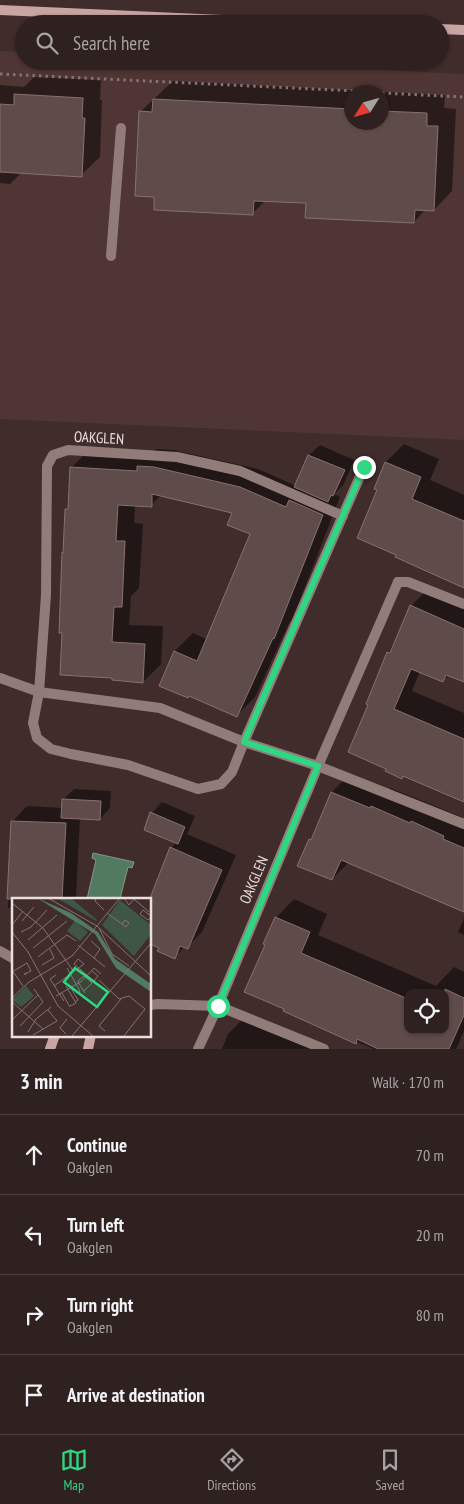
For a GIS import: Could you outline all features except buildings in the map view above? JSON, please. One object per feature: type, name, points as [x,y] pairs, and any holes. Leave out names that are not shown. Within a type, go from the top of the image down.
[{"type":"main road","points":[[0,10],[111,15]]},
{"type":"main road","points":[[449,29],[464,30]]},
{"type":"main road","points":[[50,1049],[55,1036]]},
{"type":"main road","points":[[88,1049],[91,1036]]},
{"type":"street","points":[[111,256],[121,128]]},
{"type":"street","name":"OAKGLEN","points":[[244,742],[232,772],[221,784],[198,789],[128,765],[51,749],[36,738],[34,723],[39,692],[46,595],[47,466],[53,455],[68,450],[177,457],[240,472],[343,516]]},
{"type":"street","points":[[244,742],[364,467]]},
{"type":"street","name":"OAKGLEN","points":[[198,1049],[398,582],[408,582],[464,604]]},
{"type":"street","points":[[0,678],[39,692],[160,708],[244,742],[318,766],[464,824]]},
{"type":"street","points":[[0,951],[12,958]]},
{"type":"street","points":[[151,1005],[218,1006],[324,1049]]},
{"type":"path","points":[[0,74],[344,90]]},
{"type":"path","points":[[389,93],[464,97]]},
{"type":"shaded area","points":[[0,51],[15,52],[15,70],[385,70],[464,74],[464,440],[0,419]]},
{"type":"shaded area","points":[[93,853],[134,862],[132,868],[128,867],[120,898],[87,898],[96,860],[92,858]]},
{"type":"route","points":[[218,1006],[318,766],[244,742],[364,467]]}]
